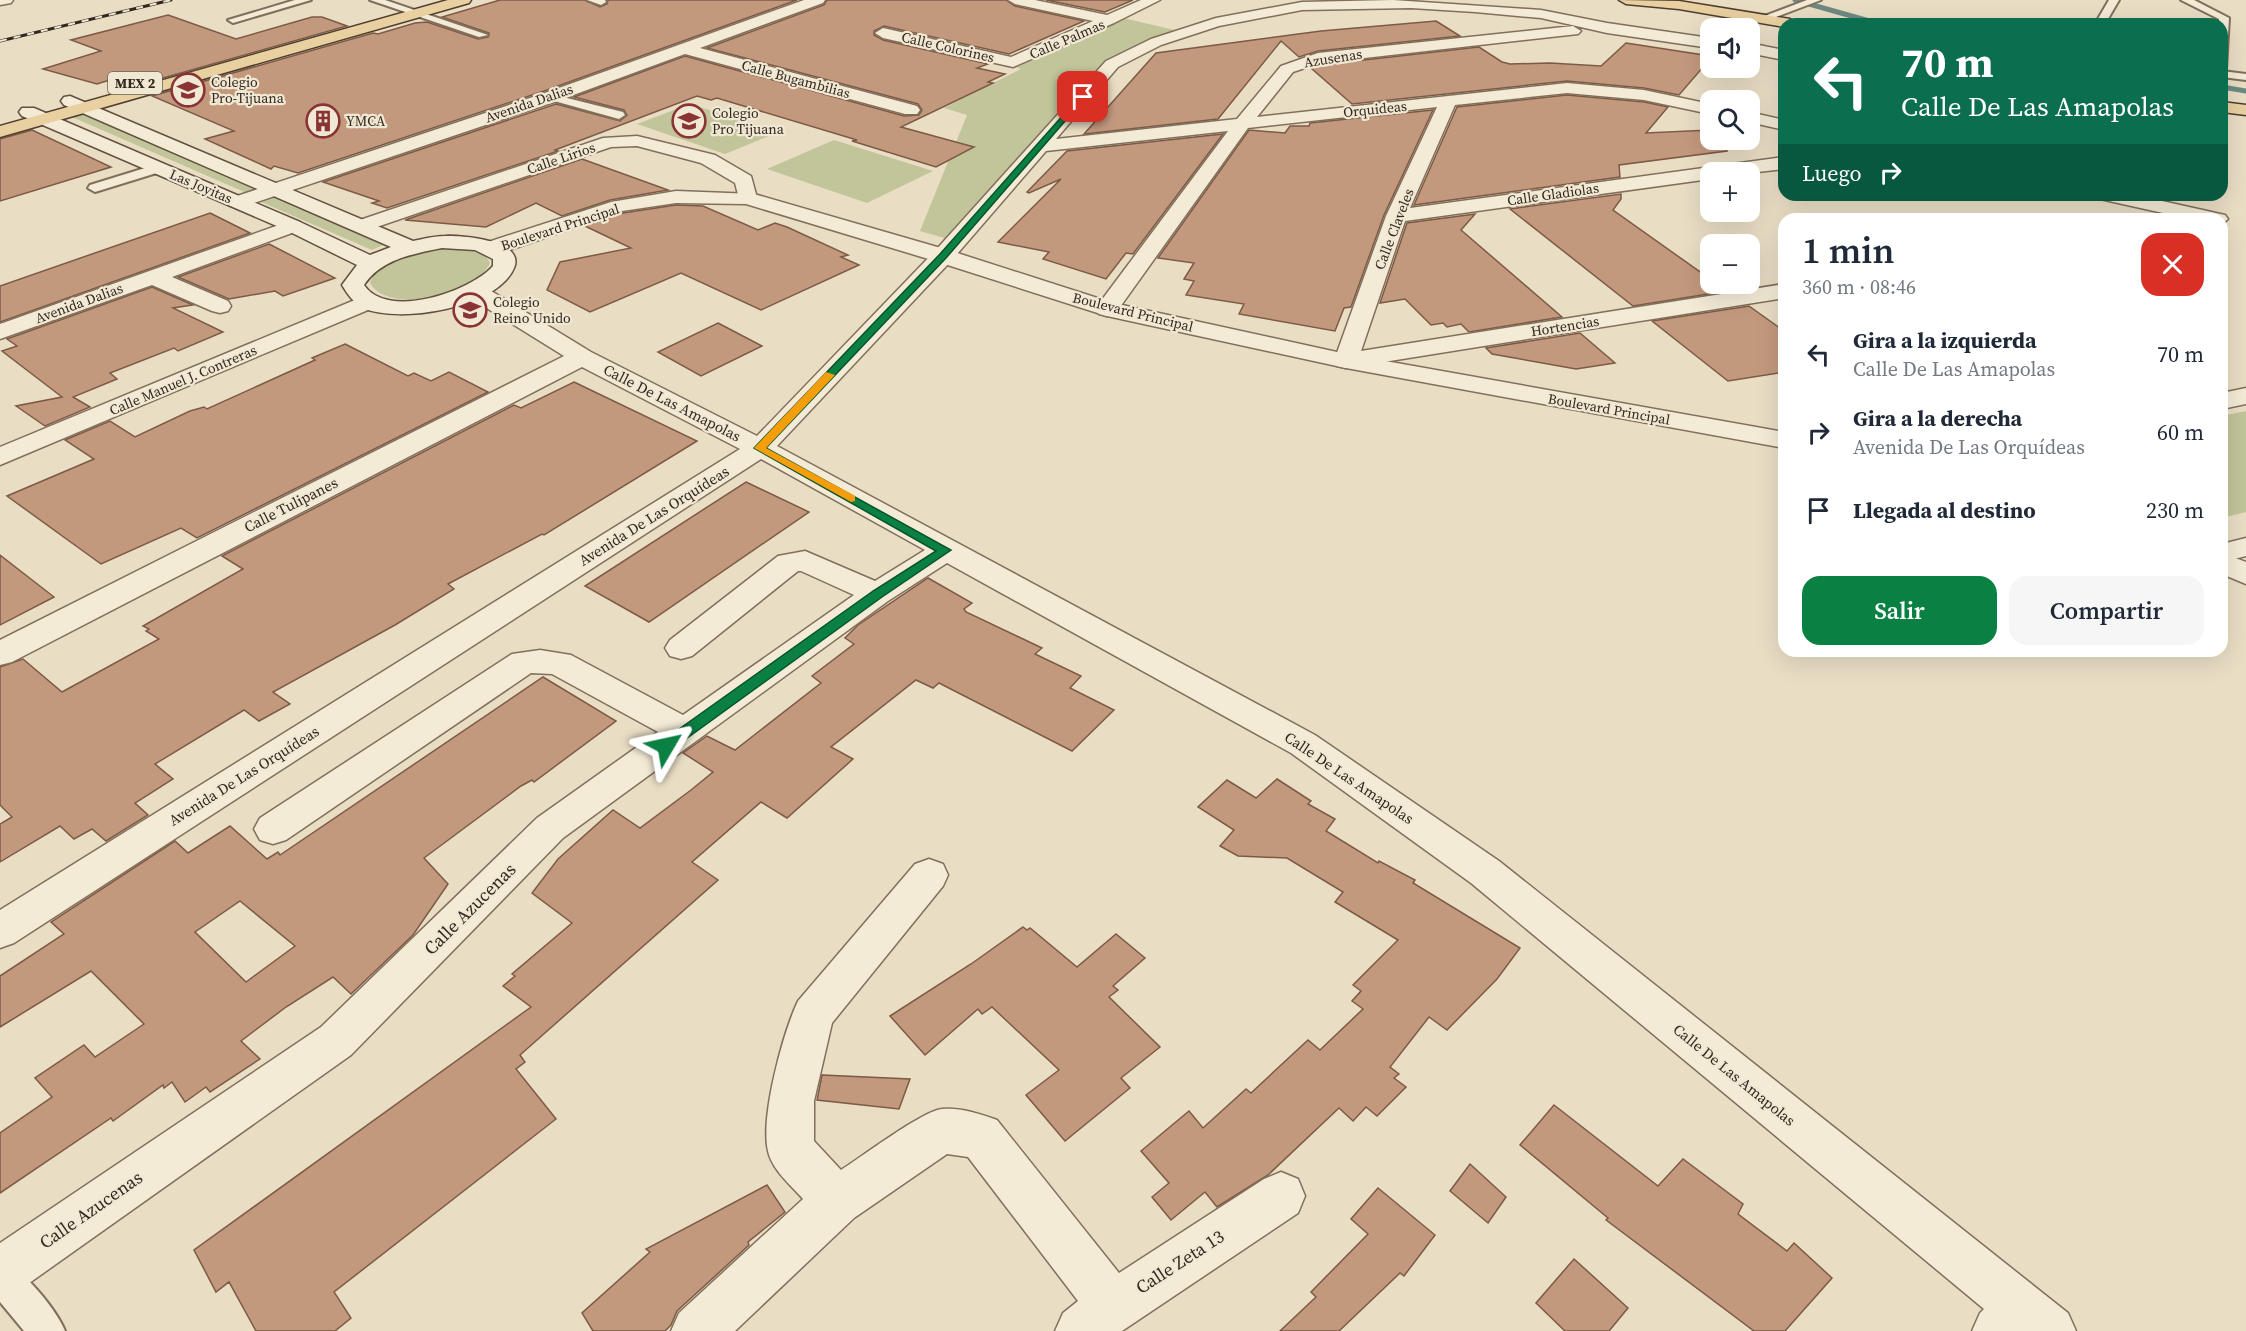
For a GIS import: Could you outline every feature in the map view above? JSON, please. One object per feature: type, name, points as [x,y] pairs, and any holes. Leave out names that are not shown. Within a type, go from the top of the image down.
[{"type":"main road","name":"MEX 2","points":[[0,132],[36,116],[402,8],[464,0]]},
{"type":"main road","points":[[1626,0],[1679,4],[1778,21]]},
{"type":"main road","name":"MEX 2","points":[[77,104],[424,6]]},
{"type":"main road","points":[[2228,108],[2246,110]]},
{"type":"main road","name":"MEX 2","points":[[0,120],[36,116]]},
{"type":"street","points":[[0,1],[6,0]]},
{"type":"street","name":"Avenida Dalias","points":[[238,202],[551,97],[818,0]]},
{"type":"street","points":[[1015,0],[1109,20]]},
{"type":"street","name":"Calle Palmas","points":[[1013,62],[1153,0]]},
{"type":"street","points":[[1308,3],[1411,4],[1541,14],[1607,28],[1700,42]]},
{"type":"street","name":"Avenida De Las Orquídeas","points":[[0,931],[760,448],[943,256],[1112,64],[1156,42],[1216,22],[1308,3]]},
{"type":"street","name":"Azusenas","points":[[1107,309],[1243,123],[1287,69],[1318,58],[1607,28]]},
{"type":"street","name":"Calle Colorines","points":[[883,33],[1013,62]]},
{"type":"street","name":"Calle Bugambilias","points":[[681,48],[911,110]]},
{"type":"street","points":[[1760,50],[1778,54]]},
{"type":"street","name":"Orquideas","points":[[1039,146],[1567,88],[1644,95],[1700,107]]},
{"type":"street","name":"Calle Claveles","points":[[1347,361],[1396,216],[1449,100]]},
{"type":"street","name":"Las Joyitas","points":[[77,104],[411,248]]},
{"type":"street","name":"Las Joyitas","points":[[36,116],[294,226],[371,264]]},
{"type":"street","points":[[1760,120],[1778,124]]},
{"type":"street","name":"Calle Lirios","points":[[361,226],[609,142],[637,141],[708,159],[744,180],[747,198]]},
{"type":"street","name":"Calle Gladiolas","points":[[1760,166],[1778,164]]},
{"type":"street","name":"Calle Gladiolas","points":[[1396,216],[1700,175]]},
{"type":"street","name":"Boulevard Principal","points":[[494,248],[618,206],[676,197],[747,198],[943,256],[1107,309],[1347,361],[1778,439]]},
{"type":"street","points":[[2134,201],[2188,213]]},
{"type":"street","name":"Avenida Dalias","points":[[0,332],[294,226]]},
{"type":"street","points":[[442,242],[471,242],[494,248],[504,256],[504,267],[494,279],[475,291],[448,301],[418,306],[389,307],[367,302],[356,295],[352,285],[358,274],[371,264],[411,248],[442,242]]},
{"type":"street","points":[[151,276],[220,306]]},
{"type":"street","name":"Calle De Las Amapolas","points":[[475,291],[582,357],[760,448],[1303,744],[1485,872],[2023,1324]]},
{"type":"street","name":"Hortencias","points":[[1347,361],[1778,292]]},
{"type":"street","name":"Calle Manuel J. Contreras","points":[[0,457],[367,302]]},
{"type":"street","name":"Calle Tulipanes","points":[[0,654],[582,357]]},
{"type":"street","points":[[2228,400],[2246,396]]},
{"type":"street","points":[[2228,552],[2246,547]]},
{"type":"street","name":"Calle Azucenas","points":[[0,1275],[336,1041],[550,828],[877,594],[945,550]]},
{"type":"street","points":[[681,648],[789,563],[805,561],[877,594]]},
{"type":"street","points":[[2228,566],[2246,574]]},
{"type":"street","points":[[273,829],[524,662],[559,663],[686,732]]},
{"type":"street","points":[[837,1201],[791,1150],[791,1101],[813,1015],[929,875]]},
{"type":"street","points":[[697,1331],[837,1201],[941,1131],[981,1136],[1097,1319]]},
{"type":"street","name":"Calle Zeta 13","points":[[1097,1319],[1281,1196]]},
{"type":"lane","points":[[233,20],[306,0]]},
{"type":"lane","points":[[375,0],[402,8]]},
{"type":"lane","points":[[1764,18],[1816,0]]},
{"type":"lane","points":[[2104,18],[2114,0]]},
{"type":"lane","points":[[2186,0],[2224,18]]},
{"type":"lane","points":[[424,6],[483,35]]},
{"type":"lane","points":[[2228,75],[2246,77]]},
{"type":"lane","points":[[551,97],[619,115]]},
{"type":"lane","points":[[95,188],[158,168]]},
{"type":"lane","points":[[0,1275],[46,1331]]},
{"type":"green space","points":[[1123,18],[1183,32],[1115,63],[951,240],[920,231],[967,115],[944,108],[1021,69],[1014,66]]},
{"type":"green space","points":[[690,104],[779,132],[725,154],[637,124]]},
{"type":"green space","points":[[84,113],[261,190],[249,194],[72,117]]},
{"type":"green space","points":[[834,140],[933,171],[867,203],[767,169]]},
{"type":"green space","points":[[271,197],[383,245],[372,250],[259,201]]},
{"type":"green space","points":[[448,247],[478,251],[490,263],[482,274],[468,284],[432,297],[395,298],[380,293],[370,283],[382,266],[392,260],[414,252]]},
{"type":"green space","points":[[2246,411],[2246,512],[2228,516],[2228,415]]},
{"type":"building","points":[[500,0],[585,0],[600,7],[607,4],[608,0],[797,0],[544,91],[298,173],[274,166],[271,169],[205,139],[234,131],[152,96],[415,23],[427,22],[478,39],[488,37],[489,33],[442,17]]},
{"type":"building","points":[[827,0],[1006,0],[1015,6],[1084,21],[1009,54],[884,26],[874,31],[874,35],[883,40],[988,64],[977,68],[1005,74],[988,82],[993,83],[901,127],[974,147],[936,167],[852,141],[857,140],[717,98],[711,100],[697,96],[555,150],[558,151],[387,208],[372,203],[379,201],[323,182],[556,104],[620,121],[627,115],[624,110],[574,97],[685,56],[904,116],[919,115],[922,110],[918,104],[707,48],[824,5]]},
{"type":"building","points":[[1046,0],[1133,0],[1105,12]]},
{"type":"building","points":[[168,15],[236,39],[312,17],[322,17],[347,26],[131,87],[113,79],[97,84],[43,69],[101,51],[71,40]]},
{"type":"building","points":[[1436,21],[1460,36],[1318,51],[1299,57],[1281,41],[1218,119],[1084,134],[1156,53],[1321,31]]},
{"type":"building","points":[[1626,43],[1700,54],[1700,71],[1679,95],[1644,88],[1567,81],[1352,104],[1311,68],[1320,65],[1479,47],[1502,62],[1510,64],[1550,63],[1601,66]]},
{"type":"building","points":[[1567,95],[1644,102],[1668,107],[1646,133],[1700,130],[1700,150],[1727,151],[1619,165],[1620,177],[1414,205],[1457,107]]},
{"type":"building","points":[[1433,110],[1384,215],[1351,307],[1344,308],[1335,331],[1239,314],[1244,304],[1186,295],[1194,281],[1184,279],[1194,263],[1158,258],[1249,130],[1285,133],[1290,126],[1309,126],[1310,123]]},
{"type":"building","points":[[32,130],[111,167],[0,201],[0,139]]},
{"type":"building","points":[[1223,134],[1133,254],[1126,253],[1106,279],[1043,259],[1049,252],[998,242],[1061,179],[1027,192],[1067,151]]},
{"type":"building","points":[[582,159],[668,190],[610,200],[562,216],[536,203],[486,227],[405,220]]},
{"type":"building","points":[[1621,194],[1621,199],[1613,210],[1700,272],[1700,294],[1708,294],[1633,306],[1510,209]]},
{"type":"building","points":[[676,205],[703,206],[758,230],[775,223],[848,255],[841,257],[859,265],[761,310],[681,273],[590,312],[547,290],[560,262],[631,248],[585,226],[623,213]]},
{"type":"building","points":[[210,213],[250,233],[0,322],[0,286]]},
{"type":"building","points":[[1475,214],[1461,230],[1562,317],[1469,332],[1461,324],[1447,327],[1443,323],[1431,325],[1405,299],[1380,303],[1407,223]]},
{"type":"building","points":[[269,244],[335,278],[283,296],[275,291],[229,299],[178,277]]},
{"type":"building","points":[[152,287],[193,305],[173,308],[223,332],[178,351],[174,348],[110,373],[117,379],[73,397],[90,407],[45,426],[16,406],[62,397],[2,351],[17,346],[7,339]]},
{"type":"building","points":[[1749,306],[1778,327],[1778,373],[1728,381],[1652,321]]},
{"type":"building","points":[[718,323],[762,346],[701,376],[658,352]]},
{"type":"building","points":[[1580,333],[1615,363],[1576,369],[1492,354],[1486,348]]},
{"type":"building","points":[[345,344],[408,376],[414,373],[431,381],[449,372],[488,392],[197,538],[181,528],[101,564],[7,496],[94,459],[65,440],[110,421],[135,437],[190,411],[204,407],[207,409]]},
{"type":"building","points":[[574,382],[697,441],[544,535],[448,584],[454,589],[395,625],[273,692],[290,704],[259,721],[244,710],[155,764],[173,779],[135,803],[148,815],[106,841],[92,829],[74,839],[60,826],[0,862],[0,824],[12,817],[0,805],[0,667],[23,659],[62,692],[159,639],[146,631],[149,629],[143,626],[243,569],[222,556],[514,405],[521,408]]},
{"type":"building","points":[[746,482],[809,512],[649,622],[585,586]]},
{"type":"building","points":[[0,555],[54,597],[0,625]]},
{"type":"building","points":[[928,578],[972,603],[964,609],[966,612],[1042,648],[1035,654],[1081,676],[1070,688],[1114,710],[1072,751],[939,683],[933,688],[916,680],[831,747],[853,759],[787,818],[761,802],[692,862],[718,880],[520,1055],[525,1062],[516,1069],[556,1119],[334,1292],[351,1318],[335,1331],[256,1331],[229,1282],[216,1292],[194,1250],[531,1007],[503,986],[515,976],[512,974],[572,923],[532,893],[558,859],[613,810],[640,828],[691,790],[713,772],[683,753],[707,736],[735,750],[821,683],[812,676],[854,644],[845,638],[858,625]]},
{"type":"building","points":[[543,677],[616,721],[534,782],[532,780],[521,786],[424,858],[448,884],[413,935],[351,994],[333,977],[286,1007],[241,1041],[260,1059],[210,1092],[206,1087],[185,1102],[172,1082],[164,1088],[163,1085],[113,1121],[111,1118],[0,1193],[0,1133],[52,1097],[35,1078],[84,1045],[95,1057],[144,1024],[91,971],[0,1027],[0,976],[64,934],[51,922],[175,841],[188,853],[230,826],[267,859],[278,852],[280,855]],"holes":[[[240,901],[295,946],[246,982],[195,932]]]},
{"type":"building","points":[[1277,779],[1311,801],[1308,804],[1335,819],[1326,831],[1378,863],[1379,861],[1415,880],[1413,883],[1520,948],[1497,979],[1447,1030],[1429,1017],[1390,1067],[1399,1074],[1394,1078],[1406,1087],[1377,1116],[1366,1107],[1353,1121],[1339,1108],[1268,1175],[1217,1207],[1205,1192],[1171,1220],[1152,1197],[1169,1183],[1141,1151],[1189,1111],[1203,1128],[1246,1089],[1251,1093],[1308,1040],[1320,1050],[1363,1009],[1352,1001],[1361,991],[1353,985],[1398,940],[1335,902],[1343,892],[1287,858],[1238,856],[1220,846],[1234,830],[1198,807],[1227,780],[1256,798]]},
{"type":"building","points":[[1023,927],[1027,930],[1030,928],[1077,967],[1116,934],[1145,958],[1113,986],[1118,990],[1109,997],[1160,1047],[1121,1078],[1130,1088],[1065,1141],[1026,1095],[1059,1070],[992,1007],[982,1014],[978,1009],[925,1055],[890,1016],[971,964]]},
{"type":"building","points":[[822,1075],[910,1079],[899,1109],[817,1100]]},
{"type":"building","points":[[1554,1105],[1658,1186],[1683,1159],[1743,1204],[1738,1214],[1787,1251],[1794,1243],[1832,1278],[1785,1331],[1754,1331],[1606,1220],[1608,1218],[1520,1145]]},
{"type":"building","points":[[1470,1164],[1506,1197],[1488,1223],[1450,1191]]},
{"type":"building","points":[[767,1185],[785,1212],[748,1242],[749,1245],[677,1311],[671,1325],[665,1331],[593,1331],[582,1313],[650,1252],[646,1249]]},
{"type":"building","points":[[1378,1188],[1435,1235],[1404,1276],[1400,1273],[1339,1331],[1280,1331],[1316,1297],[1311,1292],[1368,1234],[1351,1219]]},
{"type":"building","points":[[1574,1259],[1628,1308],[1609,1331],[1565,1331],[1536,1303]]},
{"type":"waterway","points":[[1795,0],[1859,18]]},
{"type":"waterway","points":[[2228,88],[2246,91]]},
{"type":"railway","points":[[0,41],[171,0]]},
{"type":"slow traffic","points":[[830,375],[760,448],[851,499]]},
{"type":"place","name":"Colegio Pro-Tijuana","points":[[188,90]]},
{"type":"place","name":"YMCA","points":[[323,121]]},
{"type":"place","name":"Colegio Pro Tijuana","points":[[689,121]]},
{"type":"place","name":"Colegio Reino Unido","points":[[470,310]]},
{"type":"route","points":[[666,746],[877,594],[945,550],[760,448],[943,256],[1083,97]]}]
